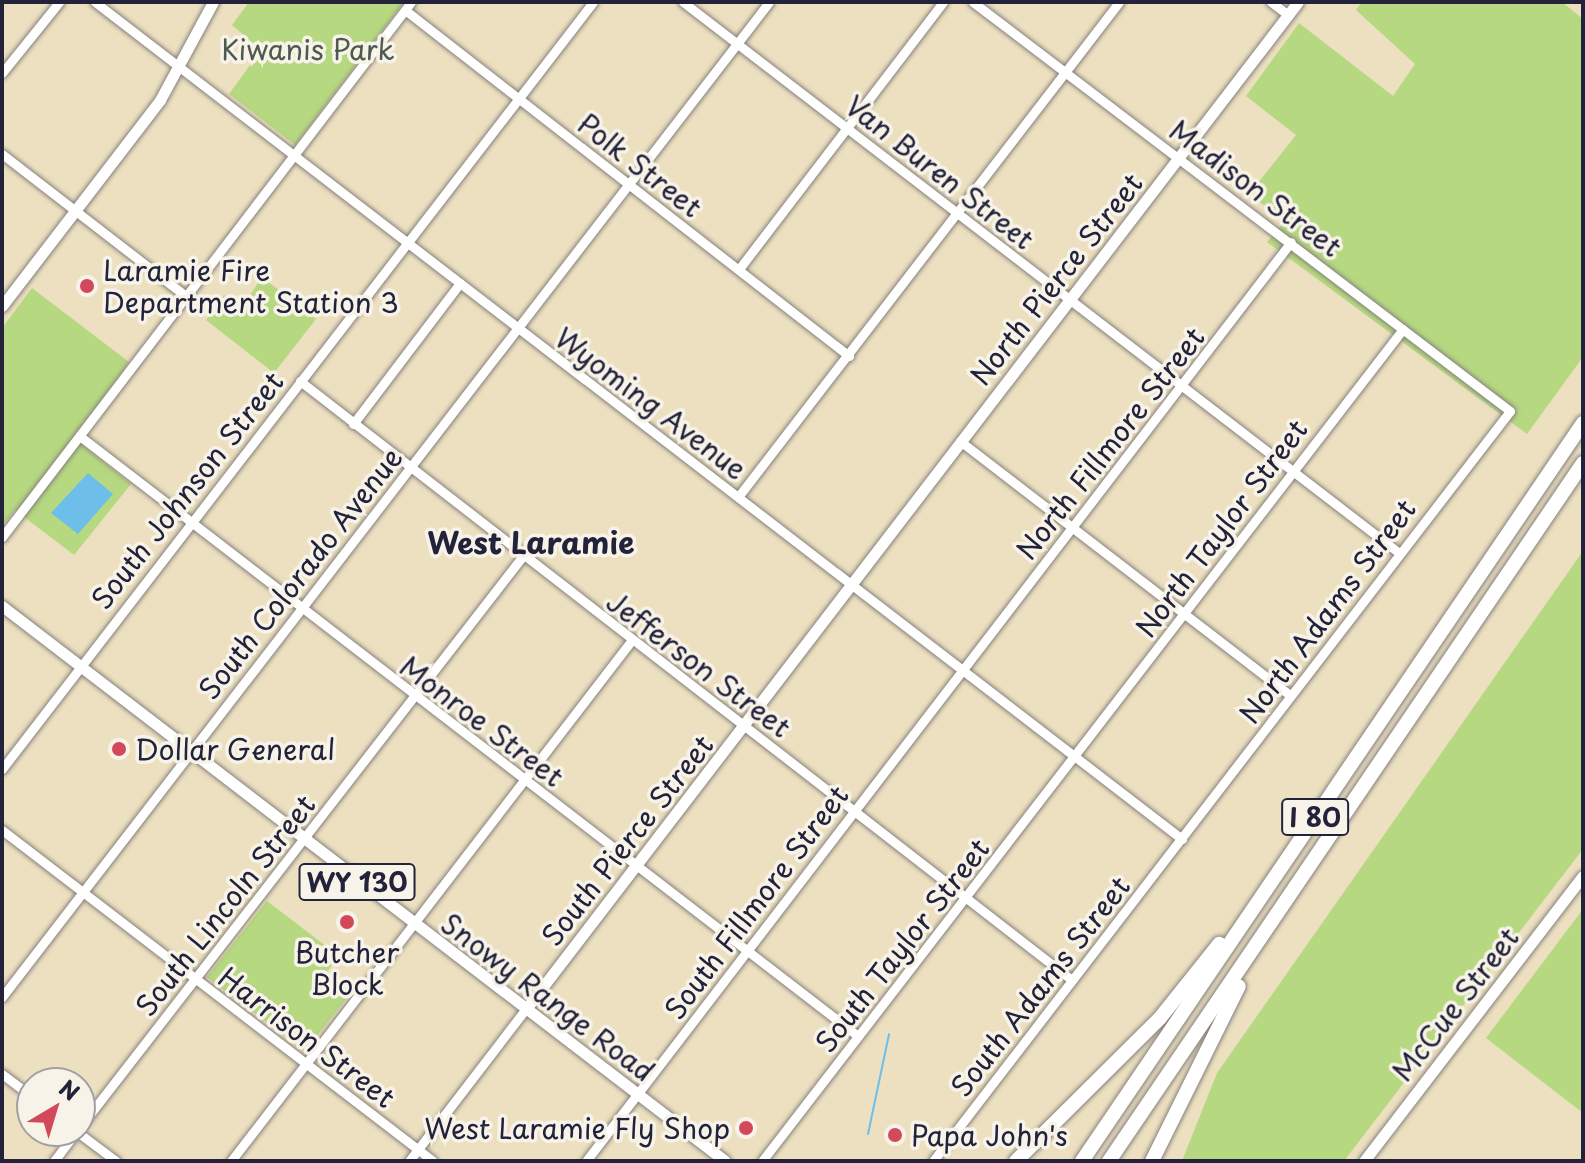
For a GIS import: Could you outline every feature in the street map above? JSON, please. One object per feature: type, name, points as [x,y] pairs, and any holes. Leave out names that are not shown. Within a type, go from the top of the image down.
[{"type":"highway","name":"I 80","points":[[1082,1161],[1580,427]]},
{"type":"highway","name":"I 80","points":[[1109,1161],[1583,463]]},
{"type":"highway","points":[[1152,1161],[1219,1018],[1339,825]]},
{"type":"highway","points":[[1016,1161],[1160,1018],[1296,846]]},
{"type":"main road","points":[[2,306],[181,68],[213,2]]},
{"type":"main road","name":"North Pierce Street","points":[[850,584],[1067,299],[1181,158],[1298,2]]},
{"type":"main road","name":"South Pierce Street","points":[[525,1010],[745,727],[850,584]]},
{"type":"main road","name":"Snowy Range Road","points":[[2,606],[302,840],[725,1161]]},
{"type":"main road","name":"McCue Street","points":[[1364,1161],[1583,876]]},
{"type":"street","points":[[2,73],[59,2]]},
{"type":"street","name":"Wyoming Avenue","points":[[95,2],[297,153],[518,329],[1182,839]]},
{"type":"street","name":"South Johnson Street","points":[[2,769],[300,381],[405,238],[593,2]]},
{"type":"street","name":"Van Buren Street","points":[[683,2],[1398,552]]},
{"type":"street","name":"South Colorado Avenue","points":[[2,997],[769,2]]},
{"type":"street","points":[[739,269],[943,2]]},
{"type":"street","name":"Madison Street","points":[[973,2],[1510,411]]},
{"type":"street","points":[[738,497],[1119,2]]},
{"type":"street","points":[[1271,2],[1288,15]]},
{"type":"street","points":[[2,537],[408,6]]},
{"type":"street","name":"Polk Street","points":[[408,6],[517,98],[849,356]]},
{"type":"street","points":[[2,154],[187,297]]},
{"type":"street","name":"North Fillmore Street","points":[[963,670],[1291,242]]},
{"type":"street","points":[[353,424],[460,283]]},
{"type":"street","name":"North Taylor Street","points":[[1078,757],[1184,610],[1403,329]]},
{"type":"street","name":"Jefferson Street","points":[[300,381],[522,557],[855,810],[1072,980]]},
{"type":"street","name":"North Adams Street","points":[[1182,839],[1398,552],[1510,411]]},
{"type":"street","name":"Monroe Street","points":[[81,437],[300,611],[858,1036]]},
{"type":"street","points":[[960,441],[1184,610],[1290,695]]},
{"type":"street","name":"South Lincoln Street","points":[[96,1107],[522,557]]},
{"type":"street","points":[[231,1161],[632,640]]},
{"type":"street","name":"South Fillmore Street","points":[[586,1161],[963,670]]},
{"type":"street","name":"South Taylor Street","points":[[762,1161],[1078,757]]},
{"type":"street","name":"Harrison Street","points":[[2,830],[433,1161]]},
{"type":"street","name":"South Adams Street","points":[[933,1161],[1182,839]]},
{"type":"street","name":"South Pierce Street","points":[[409,1161],[525,1010]]},
{"type":"street","points":[[96,1145],[116,1161]]},
{"type":"green space","name":"Kiwanis Park","points":[[249,2],[404,2],[295,145],[229,94],[261,50],[232,25]]},
{"type":"green space","points":[[1362,2],[1562,2],[1583,19],[1583,357],[1527,434],[1267,242],[1285,221],[1249,194],[1296,135],[1246,96],[1299,23],[1393,96],[1415,64],[1356,10]]},
{"type":"green space","points":[[262,277],[316,319],[274,373],[206,320],[224,295],[240,310]]},
{"type":"green space","points":[[32,288],[129,362],[75,439],[131,484],[74,555],[15,510],[2,526],[2,328]]},
{"type":"green space","points":[[1583,551],[1583,849],[1344,1161],[1182,1161],[1217,1073]]},
{"type":"green space","points":[[267,901],[339,956],[321,980],[346,999],[305,1051],[207,977]]},
{"type":"green space","points":[[1583,909],[1583,1113],[1486,1038]]},
{"type":"water","points":[[88,473],[113,494],[78,534],[51,513]]},
{"type":"waterway","points":[[868,1134],[889,1034]]},
{"type":"place","name":"Laramie Fire Department Station 3","points":[[87,286]]},
{"type":"place","name":"Dollar General","points":[[119,749]]},
{"type":"place","name":"Butcher Block","points":[[347,922]]},
{"type":"place","name":"West Laramie Fly Shop","points":[[746,1128]]},
{"type":"place","name":"Papa John's","points":[[895,1135]]},
{"type":"district","name":"West Laramie","points":[[531,542]]}]
